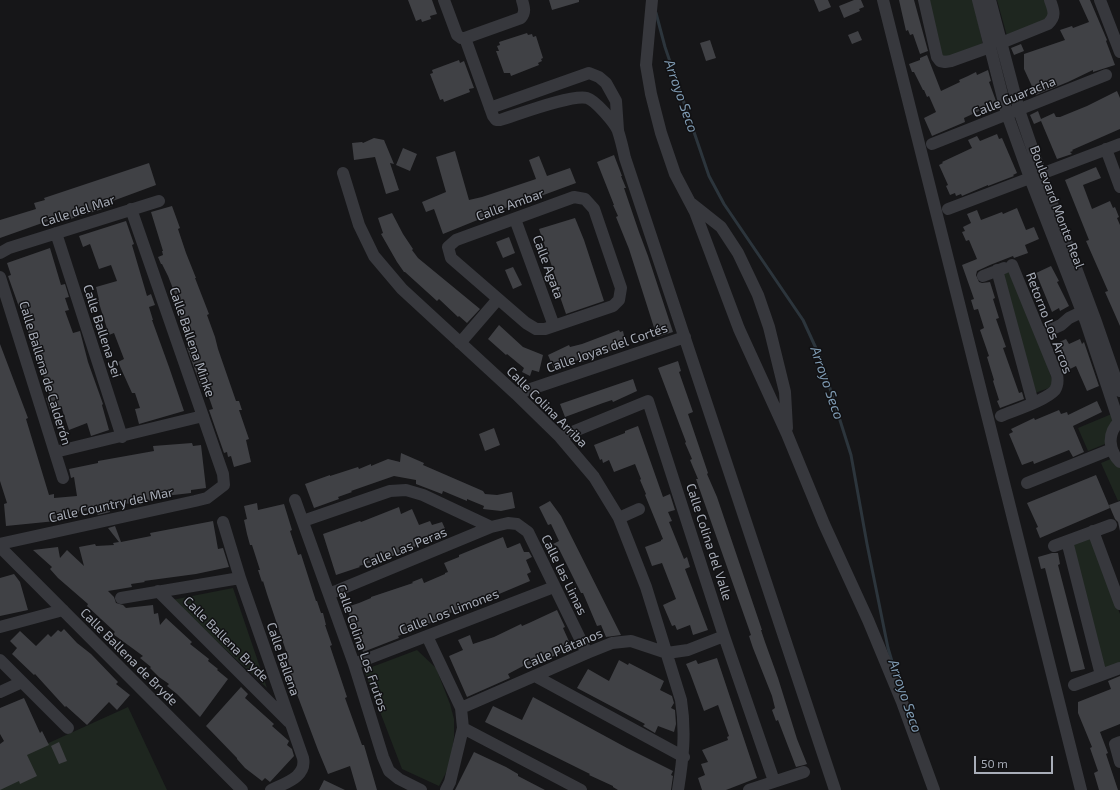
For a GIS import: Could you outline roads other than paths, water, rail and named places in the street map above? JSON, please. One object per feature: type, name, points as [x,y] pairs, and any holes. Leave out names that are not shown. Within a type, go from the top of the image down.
[{"type":"street","points":[[444,0],[457,34],[461,38],[465,38],[521,18],[524,14],[522,0]]},
{"type":"street","points":[[652,0],[646,65],[651,94],[663,140],[675,174],[695,212],[739,329],[787,434],[824,524],[868,620],[902,702],[934,790]]},
{"type":"street","points":[[883,0],[1080,790]]},
{"type":"street","points":[[924,0],[937,57],[940,61],[945,62],[1038,29],[1053,20],[1054,16],[1050,0]]},
{"type":"street","name":"Boulevard Monte Real","points":[[978,0],[1019,110],[1035,176]]},
{"type":"street","name":"Boulevard Monte Real","points":[[990,0],[1007,114],[1035,176],[1088,315],[1119,421]]},
{"type":"street","points":[[1100,0],[1120,52]]},
{"type":"street","points":[[465,38],[490,108],[496,120],[571,98],[586,98],[597,105],[618,130]]},
{"type":"street","points":[[490,108],[589,73],[599,77],[606,83],[616,101],[618,130],[625,158],[835,790]]},
{"type":"street","name":"Calle Guaracha","points":[[932,144],[1106,75]]},
{"type":"street","points":[[948,209],[1120,144]]},
{"type":"street","points":[[1106,150],[1120,187]]},
{"type":"street","name":"Calle Colina Arriba","points":[[343,173],[359,225],[374,256],[402,289],[516,394],[560,437],[594,477],[619,518],[646,587],[681,700],[684,716],[684,757],[678,790]]},
{"type":"street","name":"Calle Ambar","points":[[498,299],[451,258],[448,247],[456,240],[574,197],[585,199],[594,209],[614,266],[621,288],[619,300],[613,306],[554,326]]},
{"type":"street","name":"Calle del Mar","points":[[2,252],[159,200]]},
{"type":"street","points":[[689,202],[721,227],[738,253],[758,294],[769,327],[785,392],[787,434]]},
{"type":"street","name":"Calle Ballena Minke","points":[[131,209],[223,474],[224,485]]},
{"type":"street","name":"Calle Agata","points":[[515,218],[554,326]]},
{"type":"street","name":"Calle Ballena Sei","points":[[56,233],[122,437]]},
{"type":"street","name":"Retorno Los Arcos","points":[[983,276],[1012,265]]},
{"type":"street","name":"Retorno Los Arcos","points":[[1001,416],[1033,403],[1051,393],[1058,383],[1057,375],[1012,265]]},
{"type":"street","name":"Retorno Los Arcos","points":[[1012,265],[1044,365]]},
{"type":"street","points":[[998,270],[1033,403]]},
{"type":"street","name":"Calle Ballena de Calderón","points":[[0,277],[63,478]]},
{"type":"street","points":[[460,343],[498,299],[526,323],[536,329],[545,329],[554,326]]},
{"type":"street","points":[[1041,334],[1061,325],[1072,325],[1088,315]]},
{"type":"street","name":"Boulevard Monte Real","points":[[1088,315],[1117,375],[1120,391]]},
{"type":"street","name":"Calle Joyas del Cortés","points":[[516,394],[685,337]]},
{"type":"street","name":"Calle Colina del Valle","points":[[560,437],[648,400],[724,636],[774,782]]},
{"type":"street","points":[[55,452],[122,437],[202,416]]},
{"type":"street","points":[[1119,421],[1112,431],[1110,438],[1115,457],[1120,462]]},
{"type":"street","points":[[1027,483],[1112,449]]},
{"type":"street","name":"Calle Country del Mar","points":[[0,544],[196,501],[207,498],[224,485]]},
{"type":"street","points":[[303,521],[390,491],[406,490],[422,495],[492,527]]},
{"type":"street","name":"Calle Colina Los Frutos","points":[[295,500],[354,664],[383,757],[389,771],[399,779],[421,790]]},
{"type":"street","points":[[619,518],[639,509]]},
{"type":"street","name":"Calle Ballena","points":[[223,522],[240,578],[303,758],[304,768],[297,776],[271,790]]},
{"type":"street","name":"Calle las Limas","points":[[492,527],[508,523],[517,524],[528,532],[587,653]]},
{"type":"street","points":[[1054,546],[1111,525]]},
{"type":"street","name":"Calle Las Peras","points":[[329,594],[492,527]]},
{"type":"street","points":[[1092,531],[1117,589],[1120,604]]},
{"type":"street","points":[[1067,541],[1101,675]]},
{"type":"street","name":"Calle Ballena de Bryde","points":[[0,547],[241,789]]},
{"type":"street","points":[[121,598],[240,578]]},
{"type":"street","name":"Calle Los Limones","points":[[354,664],[554,587]]},
{"type":"street","name":"Calle Ballena Bryde","points":[[158,591],[291,724]]},
{"type":"street","points":[[0,627],[63,610]]},
{"type":"street","points":[[427,636],[460,708],[463,728],[450,782],[446,790]]},
{"type":"street","name":"Calle Plátanos","points":[[460,708],[612,643],[631,641],[667,653],[688,650],[724,636]]},
{"type":"street","points":[[0,660],[68,728]]},
{"type":"street","points":[[1074,685],[1120,668]]},
{"type":"street","points":[[535,676],[684,757]]},
{"type":"street","points":[[0,692],[22,682]]},
{"type":"street","points":[[463,728],[581,790]]},
{"type":"street","points":[[1118,743],[1120,762]]},
{"type":"street","points":[[749,790],[804,772]]},
{"type":"waterway","name":"Arroyo Seco","points":[[656,13],[665,47],[709,176],[724,204],[803,320],[820,357],[851,455],[867,544],[888,648],[894,668]]}]
